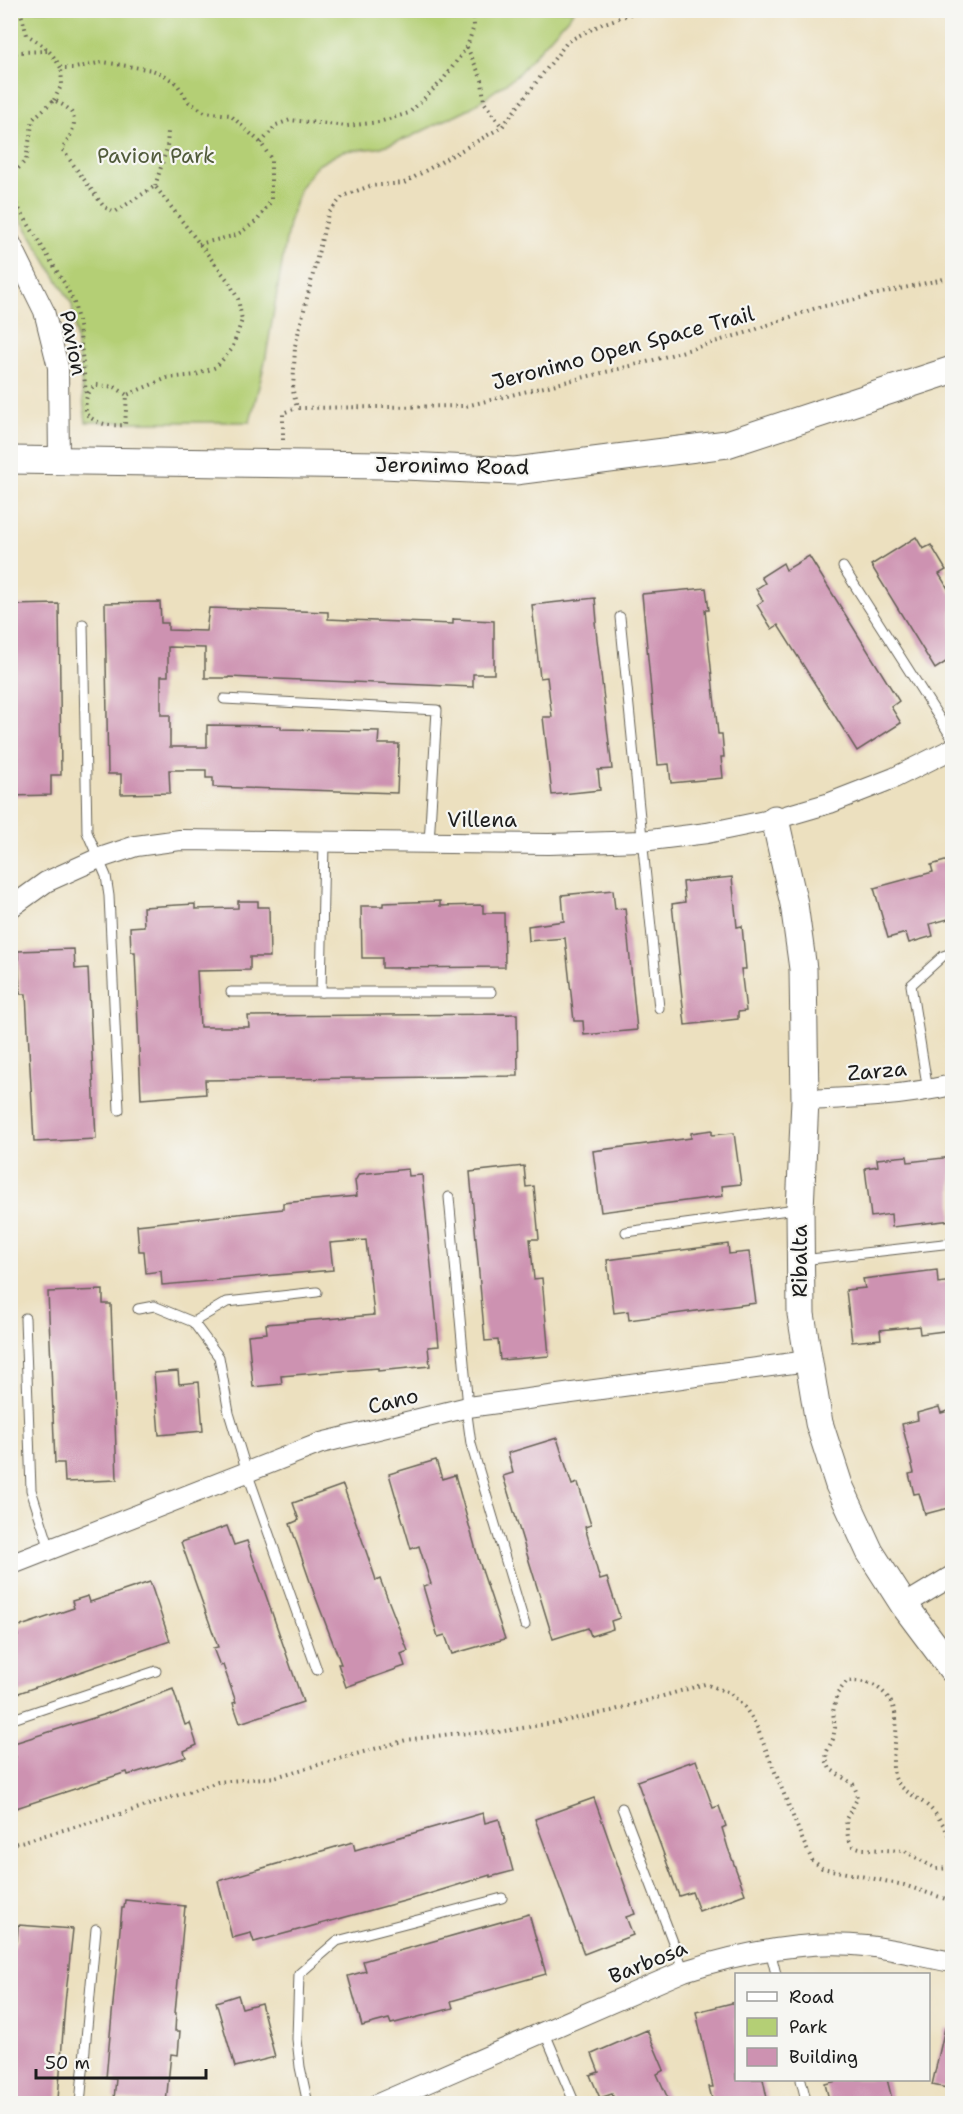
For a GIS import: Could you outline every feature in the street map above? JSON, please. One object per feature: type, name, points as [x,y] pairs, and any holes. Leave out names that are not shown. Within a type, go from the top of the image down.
[{"type":"main road","name":"Jeronimo Road","points":[[10,460],[383,465],[515,471],[727,444],[952,370]]},
{"type":"main road","name":"Ribalta","points":[[775,819],[794,904],[803,969],[805,1100],[800,1209],[801,1314],[819,1423],[839,1485],[870,1552],[904,1605],[952,1669]]},
{"type":"street","name":"Pavion","points":[[10,242],[44,311],[58,367],[59,461]]},
{"type":"street","name":"Villena","points":[[10,908],[46,882],[98,859],[136,846],[180,840],[549,844],[642,841],[707,833],[775,819],[830,803],[894,778],[952,749]]},
{"type":"street","name":"Zarza","points":[[805,1100],[862,1098],[927,1091],[952,1085]]},
{"type":"street","name":"Cano","points":[[10,1565],[321,1443],[467,1407],[808,1361]]},
{"type":"street","points":[[904,1605],[952,1576]]},
{"type":"street","name":"Barbosa","points":[[378,2103],[684,1971],[729,1957],[770,1950],[817,1946],[865,1946],[952,1962]]},
{"type":"lane","points":[[843,567],[952,738]]},
{"type":"lane","points":[[620,617],[659,1008]]},
{"type":"lane","points":[[82,624],[87,832],[106,876],[109,896],[119,1110]]},
{"type":"lane","points":[[224,699],[436,710],[429,843]]},
{"type":"lane","points":[[321,992],[324,842]]},
{"type":"lane","points":[[927,1091],[911,985],[943,956],[952,953]]},
{"type":"lane","points":[[231,992],[490,992]]},
{"type":"lane","points":[[449,1197],[471,1444],[525,1625]]},
{"type":"lane","points":[[626,1232],[800,1209]]},
{"type":"lane","points":[[800,1260],[952,1243]]},
{"type":"lane","points":[[194,1322],[227,1302],[317,1292]]},
{"type":"lane","points":[[138,1309],[154,1306],[194,1322],[219,1357],[229,1413],[247,1472],[317,1670]]},
{"type":"lane","points":[[25,1318],[31,1490],[50,1549]]},
{"type":"lane","points":[[10,1720],[156,1671]]},
{"type":"lane","points":[[622,1809],[684,1971]]},
{"type":"lane","points":[[308,2103],[297,2039],[299,1974],[337,1941],[502,1898]]},
{"type":"lane","points":[[80,2103],[96,1929]]},
{"type":"lane","points":[[770,1950],[776,1973]]},
{"type":"lane","points":[[544,2031],[575,2103]]},
{"type":"lane","points":[[802,2081],[807,2103]]},
{"type":"path","points":[[10,177],[26,160],[33,119],[54,100],[62,84],[61,68],[44,44],[27,35],[20,10]]},
{"type":"path","points":[[261,143],[276,124],[290,120],[347,126],[379,122],[409,113],[442,81],[467,47],[474,26],[473,10]]},
{"type":"path","points":[[283,464],[283,413],[297,408],[293,391],[295,346],[328,214],[343,196],[370,186],[404,183],[502,127],[568,41],[603,24],[642,10]]},
{"type":"path","points":[[467,47],[482,80],[484,102],[502,127]]},
{"type":"path","points":[[10,55],[18,52],[50,51]]},
{"type":"path","points":[[61,68],[75,68],[103,62],[163,74],[177,84],[189,102],[205,112],[230,116],[261,143],[271,159],[271,201],[257,221],[237,235],[199,244]]},
{"type":"path","points":[[54,100],[71,111],[74,123],[70,137],[62,149],[104,207],[115,212],[155,186],[165,157],[168,131]]},
{"type":"path","points":[[127,395],[167,378],[196,375],[216,367],[232,349],[242,320],[238,299],[229,282],[155,186]]},
{"type":"path","name":"Jeronimo Open Space Trail","points":[[297,408],[465,406],[647,362],[745,333],[816,308],[952,277]]},
{"type":"path","points":[[96,385],[115,387],[127,395],[125,425],[106,426],[86,414],[85,400],[89,391],[96,385]]},
{"type":"path","points":[[952,1840],[930,1808],[897,1782],[893,1771],[897,1721],[890,1699],[880,1689],[864,1681],[847,1681],[837,1694],[833,1712],[835,1728],[826,1760],[830,1768],[853,1784],[856,1791],[857,1799],[846,1819],[848,1838],[852,1846],[863,1849],[905,1851],[936,1869],[952,1868]]},
{"type":"path","points":[[10,1845],[124,1813],[218,1782],[275,1777],[406,1740],[451,1734],[498,1732],[559,1722],[611,1711],[705,1684],[730,1693],[744,1706],[756,1725],[812,1860],[822,1868],[904,1885],[952,1901]]},
{"type":"green space","name":"Pavion Park","points":[[11,10],[574,11],[516,76],[470,108],[410,137],[378,148],[343,151],[316,166],[300,188],[289,223],[265,362],[250,422],[86,422],[72,304],[11,203]]},
{"type":"building","points":[[916,537],[923,549],[931,545],[946,570],[939,574],[952,595],[952,658],[935,669],[871,565]]},
{"type":"building","points":[[809,556],[899,701],[891,707],[901,723],[857,751],[778,625],[772,629],[757,605],[763,601],[756,589],[765,583],[761,577],[783,563],[786,570]]},
{"type":"building","points":[[706,588],[709,610],[705,610],[718,734],[722,734],[723,778],[671,783],[669,764],[658,765],[642,594]]},
{"type":"building","points":[[595,598],[597,622],[595,622],[612,769],[598,770],[600,790],[552,795],[543,717],[552,717],[547,677],[540,678],[532,605]]},
{"type":"building","points":[[160,602],[161,623],[168,623],[168,630],[206,631],[209,608],[328,612],[328,619],[349,620],[453,624],[453,619],[494,621],[494,674],[473,674],[473,687],[229,677],[205,678],[205,648],[168,647],[168,676],[161,676],[161,715],[170,715],[170,747],[207,747],[207,725],[379,731],[378,744],[399,744],[397,793],[213,787],[213,778],[206,778],[206,770],[169,770],[170,793],[121,794],[121,774],[108,774],[105,603]]},
{"type":"building","points":[[59,604],[61,775],[51,775],[51,795],[10,796],[10,605]]},
{"type":"building","points":[[952,859],[952,918],[930,924],[933,936],[909,943],[906,933],[888,938],[874,888],[933,872],[931,865]]},
{"type":"building","points":[[732,877],[737,927],[742,926],[746,969],[741,969],[746,1011],[738,1012],[738,1019],[685,1025],[672,904],[685,902],[683,882]]},
{"type":"building","points":[[613,890],[615,909],[625,908],[637,1030],[584,1035],[583,1021],[574,1021],[565,938],[529,941],[528,926],[564,921],[562,895]]},
{"type":"building","points":[[238,901],[258,901],[258,907],[269,907],[270,957],[250,957],[250,970],[197,971],[200,1027],[249,1027],[248,1016],[517,1014],[518,1076],[205,1080],[206,1094],[141,1099],[135,952],[131,952],[130,927],[144,926],[143,907],[195,904],[195,909],[238,908]]},
{"type":"building","points":[[440,901],[440,906],[483,905],[483,913],[504,913],[505,967],[382,968],[382,958],[362,958],[361,906]]},
{"type":"building","points":[[74,949],[75,969],[88,968],[96,1139],[34,1142],[26,994],[20,994],[18,951]]},
{"type":"building","points":[[712,1130],[712,1135],[734,1133],[741,1184],[722,1186],[723,1196],[601,1212],[593,1151],[691,1138],[691,1133]]},
{"type":"building","points":[[907,1156],[908,1162],[952,1157],[952,1220],[892,1227],[891,1214],[871,1217],[865,1168],[878,1166],[877,1159]]},
{"type":"building","points":[[524,1166],[526,1187],[534,1186],[539,1239],[530,1239],[534,1279],[542,1278],[549,1356],[500,1360],[498,1340],[485,1341],[470,1172]]},
{"type":"building","points":[[408,1169],[409,1176],[422,1175],[439,1346],[428,1347],[430,1366],[281,1376],[282,1384],[253,1387],[248,1335],[267,1333],[266,1324],[374,1315],[366,1240],[330,1243],[333,1270],[162,1285],[161,1271],[146,1273],[144,1251],[139,1251],[137,1225],[283,1209],[283,1203],[357,1196],[355,1181],[359,1174]]},
{"type":"building","points":[[728,1244],[729,1254],[749,1252],[756,1303],[629,1320],[628,1311],[614,1313],[607,1260]]},
{"type":"building","points":[[937,1270],[938,1283],[952,1281],[952,1330],[920,1334],[919,1326],[880,1330],[881,1339],[852,1342],[846,1290],[865,1288],[863,1279]]},
{"type":"building","points":[[103,1290],[103,1304],[111,1304],[117,1480],[65,1482],[64,1463],[55,1463],[48,1292]]},
{"type":"building","points":[[178,1371],[179,1384],[199,1382],[203,1431],[159,1435],[154,1373]]},
{"type":"building","points":[[939,1407],[941,1413],[952,1410],[952,1507],[925,1514],[919,1493],[914,1494],[909,1474],[914,1473],[902,1424],[918,1420],[917,1413]]},
{"type":"building","points":[[557,1438],[572,1485],[578,1483],[591,1525],[585,1527],[600,1580],[607,1578],[620,1618],[611,1621],[613,1629],[591,1636],[588,1628],[553,1639],[503,1476],[513,1473],[508,1453]]},
{"type":"building","points":[[436,1460],[442,1479],[455,1475],[479,1561],[505,1639],[452,1654],[445,1635],[438,1637],[423,1586],[431,1584],[419,1546],[411,1549],[389,1474]]},
{"type":"building","points":[[343,1485],[376,1581],[380,1579],[408,1651],[401,1654],[405,1666],[346,1687],[338,1664],[341,1664],[290,1524],[299,1520],[293,1503]]},
{"type":"building","points":[[227,1526],[234,1545],[247,1541],[303,1702],[240,1723],[233,1703],[236,1702],[223,1665],[220,1666],[213,1648],[218,1647],[181,1542]]},
{"type":"building","points":[[150,1582],[170,1641],[10,1696],[10,1638],[18,1636],[15,1628],[74,1608],[72,1601],[88,1596],[90,1602]]},
{"type":"building","points":[[173,1689],[185,1725],[190,1723],[197,1745],[184,1751],[186,1757],[128,1775],[127,1772],[10,1810],[10,1759],[16,1757],[11,1744],[103,1715]]},
{"type":"building","points":[[696,1760],[713,1808],[719,1806],[726,1826],[722,1828],[745,1894],[699,1911],[692,1892],[679,1896],[637,1781]]},
{"type":"building","points":[[594,1798],[635,1914],[626,1917],[633,1935],[584,1954],[535,1819]]},
{"type":"building","points":[[483,1813],[485,1823],[499,1819],[513,1871],[490,1877],[490,1875],[254,1942],[251,1933],[232,1938],[218,1881],[353,1842],[355,1850]]},
{"type":"building","points":[[125,1900],[185,1906],[175,2013],[175,2031],[180,2031],[178,2055],[171,2054],[166,2103],[114,2099],[116,2079],[106,2078],[122,1908],[124,1908]]},
{"type":"building","points":[[529,1914],[546,1974],[451,2001],[453,2008],[391,2024],[389,2019],[362,2026],[348,1976],[366,1971],[363,1961]]},
{"type":"building","points":[[18,1925],[73,1929],[58,2100],[44,2099],[43,2103],[10,2103],[10,1945],[15,1946],[15,1941],[17,1941]]},
{"type":"building","points":[[238,1995],[242,2008],[261,2003],[275,2057],[235,2067],[216,2002]]},
{"type":"building","points":[[735,2002],[735,2081],[763,2081],[768,2103],[713,2103],[709,2087],[713,2087],[696,2012]]},
{"type":"building","points":[[945,2028],[952,2029],[952,2089],[932,2085]]},
{"type":"building","points":[[647,2030],[664,2070],[657,2074],[670,2103],[616,2103],[612,2094],[600,2098],[590,2075],[599,2072],[592,2054]]},
{"type":"building","points":[[836,2081],[888,2081],[893,2103],[830,2103],[825,2084]]}]
